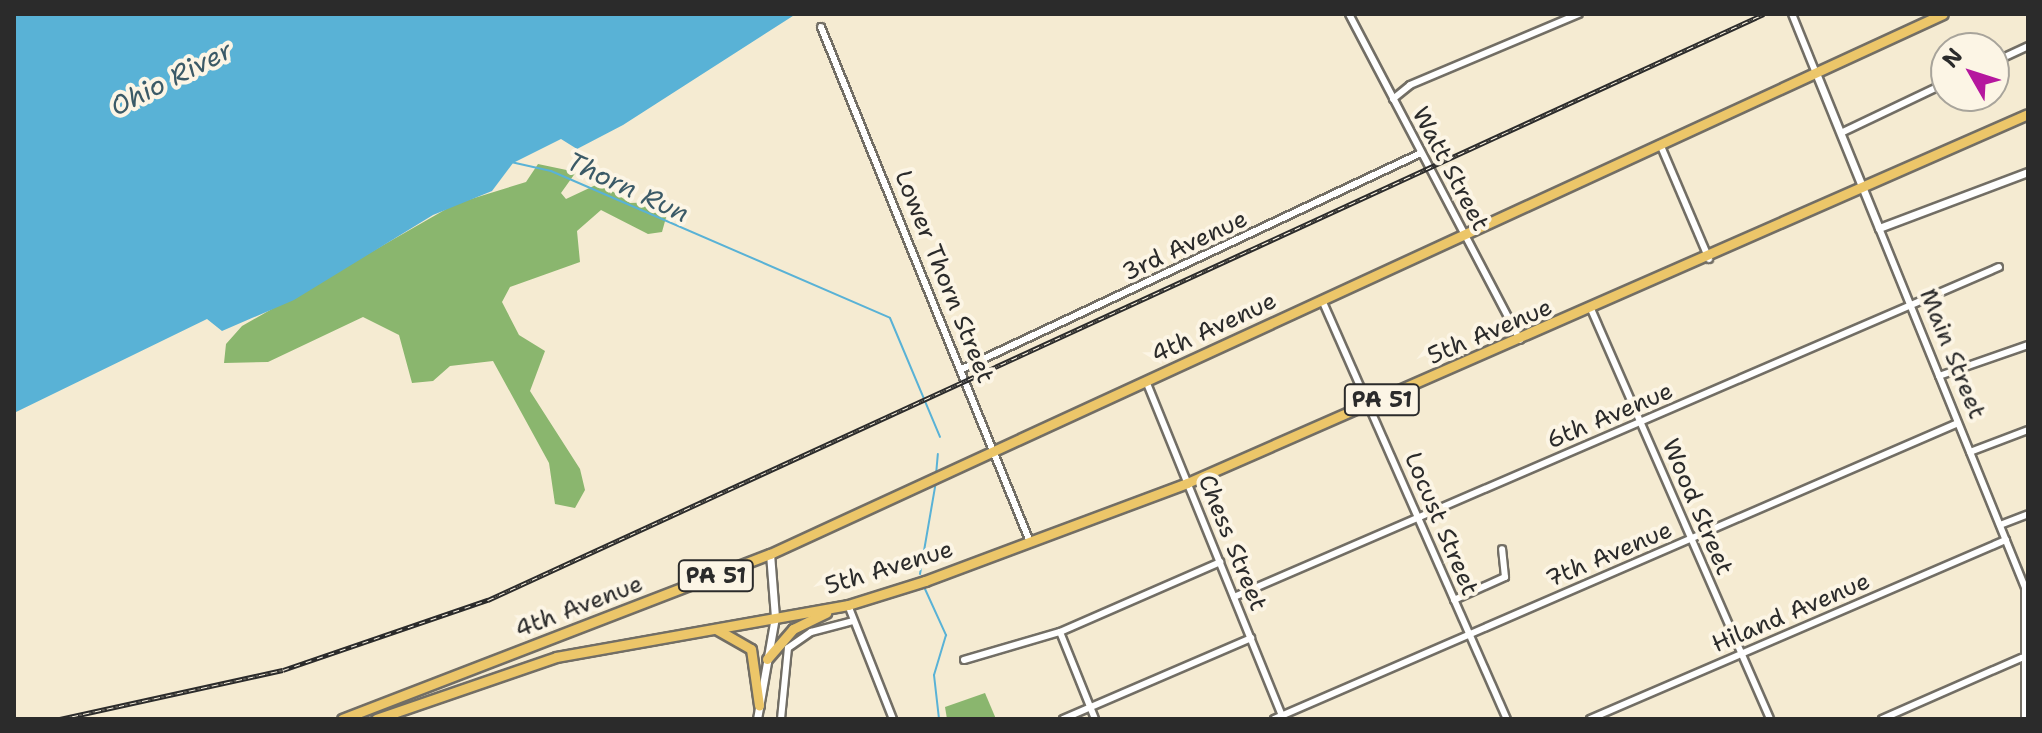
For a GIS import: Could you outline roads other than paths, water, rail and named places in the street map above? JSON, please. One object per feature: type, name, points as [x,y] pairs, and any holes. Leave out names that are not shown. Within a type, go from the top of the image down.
[{"type":"main road","name":"4th Avenue","points":[[342,719],[770,554],[1943,14]]},
{"type":"main road","name":"5th Avenue","points":[[775,617],[848,605],[1187,483],[1864,191],[2028,114]]},
{"type":"main road","points":[[767,659],[802,623],[848,605]]},
{"type":"main road","name":"PA 51","points":[[376,719],[512,670],[775,617]]},
{"type":"main road","points":[[713,628],[751,649],[759,705]]},
{"type":"main road","points":[[506,656],[512,670]]},
{"type":"street","name":"Watt Street","points":[[1349,14],[1520,340]]},
{"type":"street","points":[[1393,99],[1410,85],[1579,14]]},
{"type":"street","name":"Main Street","points":[[1792,14],[2025,588],[2025,638],[2021,658],[2025,719]]},
{"type":"street","name":"Lower Thorn Street","points":[[821,27],[1030,542]]},
{"type":"street","points":[[1841,133],[1930,91]]},
{"type":"street","points":[[1660,144],[1709,259]]},
{"type":"street","name":"3rd Avenue","points":[[962,369],[1421,153]]},
{"type":"street","points":[[1879,228],[2027,175]]},
{"type":"street","name":"6th Avenue","points":[[1234,597],[1999,267]]},
{"type":"street","name":"Locust Street","points":[[1322,300],[1507,719]]},
{"type":"street","name":"Wood Street","points":[[1591,309],[1770,719]]},
{"type":"street","points":[[1939,376],[2028,345]]},
{"type":"street","name":"Chess Street","points":[[1146,381],[1282,717]]},
{"type":"street","name":"7th Avenue","points":[[1274,719],[1958,423]]},
{"type":"street","points":[[1970,452],[2028,430]]},
{"type":"street","points":[[2000,525],[2028,514]]},
{"type":"street","name":"Hiland Avenue","points":[[1590,719],[2006,540]]},
{"type":"street","points":[[1454,600],[1505,577],[1502,549]]},
{"type":"street","points":[[757,719],[775,617],[770,554]]},
{"type":"street","points":[[964,660],[1060,632],[1220,562]]},
{"type":"street","points":[[848,605],[893,719]]},
{"type":"street","points":[[781,719],[788,648],[811,632],[853,621]]},
{"type":"street","points":[[1060,632],[1095,719]]},
{"type":"street","points":[[1063,719],[1251,638]]},
{"type":"street","points":[[1885,718],[2021,658]]},
{"type":"water","name":"Ohio River","points":[[14,14],[796,14],[623,125],[577,149],[561,139],[513,163],[492,191],[433,215],[294,300],[222,331],[207,319],[14,413]]},
{"type":"waterway","name":"Thorn Run","points":[[511,162],[551,171],[890,318],[940,437]]},
{"type":"waterway","name":"Thorn Run","points":[[936,475],[938,454]]},
{"type":"waterway","name":"Thorn Run","points":[[920,574],[936,481]]},
{"type":"waterway","name":"Thorn Run","points":[[925,589],[946,635],[934,675],[939,719]]},
{"type":"railway","points":[[60,719],[283,670],[488,600],[1764,14]]}]
